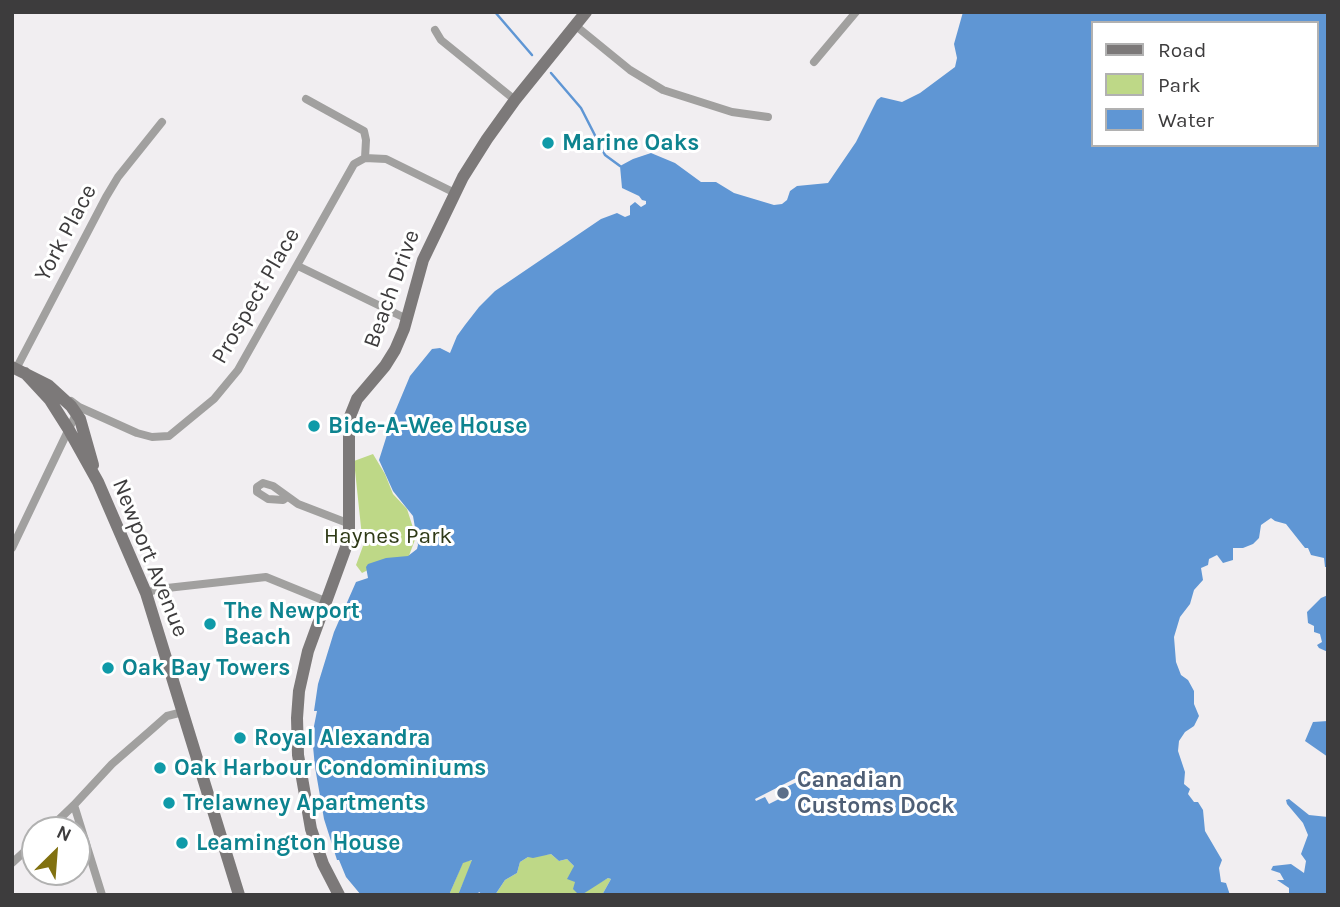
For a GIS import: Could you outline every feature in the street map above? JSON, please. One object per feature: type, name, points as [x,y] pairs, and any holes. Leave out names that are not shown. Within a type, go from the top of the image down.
[{"type":"main road","name":"Beach Drive","points":[[339,895],[323,864],[311,830],[297,747],[303,670],[325,601],[346,550],[349,524],[349,419],[357,399],[395,350],[407,318],[422,260],[479,150],[515,100],[586,12]]},
{"type":"main road","points":[[18,370],[48,385],[78,411],[98,482]]},
{"type":"main road","name":"Newport Avenue","points":[[18,370],[50,400],[69,430],[98,482],[146,593],[239,895]]},
{"type":"street","points":[[814,62],[856,12]]},
{"type":"street","points":[[576,26],[630,70],[663,90],[732,111],[768,117]]},
{"type":"street","points":[[435,30],[441,40],[515,100]]},
{"type":"street","points":[[306,99],[364,131],[365,158],[386,159],[455,193]]},
{"type":"street","name":"York Place","points":[[18,370],[106,197],[118,177],[162,122]]},
{"type":"street","name":"Prospect Place","points":[[78,411],[137,433],[152,437],[169,436],[214,399],[238,370],[298,266],[347,173],[354,164],[365,158]]},
{"type":"street","points":[[298,266],[407,318]]},
{"type":"street","points":[[12,548],[78,411]]},
{"type":"street","points":[[287,497],[349,524]]},
{"type":"street","points":[[146,593],[158,589],[266,577],[325,601]]},
{"type":"street","points":[[63,816],[111,764],[150,730],[167,716],[183,712]]},
{"type":"street","points":[[74,805],[102,895]]},
{"type":"green space","name":"Haynes Park","points":[[373,454],[393,494],[407,509],[416,537],[407,561],[378,565],[362,573],[356,565],[363,546],[354,461]]},
{"type":"green space","points":[[551,854],[559,861],[567,859],[574,866],[572,873],[583,894],[608,878],[611,879],[602,895],[495,895],[505,880],[517,873],[520,862],[528,857]]},
{"type":"green space","points":[[473,860],[458,895],[449,895],[463,862]]},
{"type":"water","points":[[963,12],[1328,12],[1328,567],[1325,567],[1324,558],[1311,555],[1286,524],[1271,518],[1261,525],[1259,538],[1253,544],[1233,548],[1233,560],[1223,563],[1217,555],[1201,568],[1203,580],[1194,590],[1190,604],[1180,617],[1174,637],[1176,662],[1181,675],[1188,680],[1194,691],[1194,704],[1199,716],[1194,726],[1185,732],[1179,741],[1178,751],[1185,772],[1184,784],[1190,789],[1188,794],[1203,810],[1205,831],[1222,860],[1219,868],[1221,882],[1226,883],[1230,895],[602,895],[611,879],[608,878],[583,894],[577,893],[573,889],[575,882],[567,879],[574,866],[567,859],[559,861],[551,854],[528,857],[520,862],[517,873],[505,880],[495,895],[483,895],[479,892],[477,895],[458,895],[472,860],[463,863],[449,895],[361,895],[346,877],[337,860],[324,819],[312,736],[317,711],[314,711],[318,684],[334,632],[356,582],[368,578],[368,564],[386,558],[408,556],[417,549],[413,516],[393,491],[379,460],[410,376],[432,349],[440,348],[450,353],[457,336],[495,291],[601,219],[617,213],[625,217],[630,215],[630,206],[635,202],[641,207],[646,204],[639,196],[622,188],[620,166],[651,153],[675,163],[701,182],[716,182],[734,193],[774,205],[782,204],[787,200],[790,191],[797,186],[828,183],[856,142],[877,100],[881,97],[902,102],[920,93],[955,67],[957,58],[954,44]]},
{"type":"water","points":[[1328,595],[1328,652],[1317,645],[1322,642],[1320,634],[1314,632],[1314,626],[1308,623],[1307,612]]},
{"type":"water","points":[[1328,721],[1328,757],[1305,741],[1313,722]]},
{"type":"water","points":[[1289,799],[1309,815],[1328,817],[1328,895],[1289,895],[1289,888],[1277,880],[1284,880],[1280,873],[1271,870],[1273,866],[1291,864],[1304,873],[1306,861],[1301,854],[1308,835],[1303,823],[1287,804],[1286,800]]},
{"type":"pier","points":[[796,778],[797,782],[782,789],[785,796],[769,804],[765,797],[756,801],[755,799]]},
{"type":"waterway","points":[[495,12],[532,55]]},
{"type":"waterway","points":[[551,73],[581,108],[605,155],[620,166]]},
{"type":"place","name":"Marine Oaks","points":[[548,143]]},
{"type":"place","name":"Bide-A-Wee House","points":[[314,426]]},
{"type":"place","name":"The Newport Beach","points":[[210,624]]},
{"type":"place","name":"Oak Bay Towers","points":[[108,668]]},
{"type":"place","name":"Royal Alexandra","points":[[240,738]]},
{"type":"place","name":"Oak Harbour Condominiums","points":[[160,768]]},
{"type":"place","name":"Canadian Customs Dock","points":[[783,793]]},
{"type":"place","name":"Trelawney Apartments","points":[[169,803]]},
{"type":"place","name":"Leamington House","points":[[182,843]]}]
